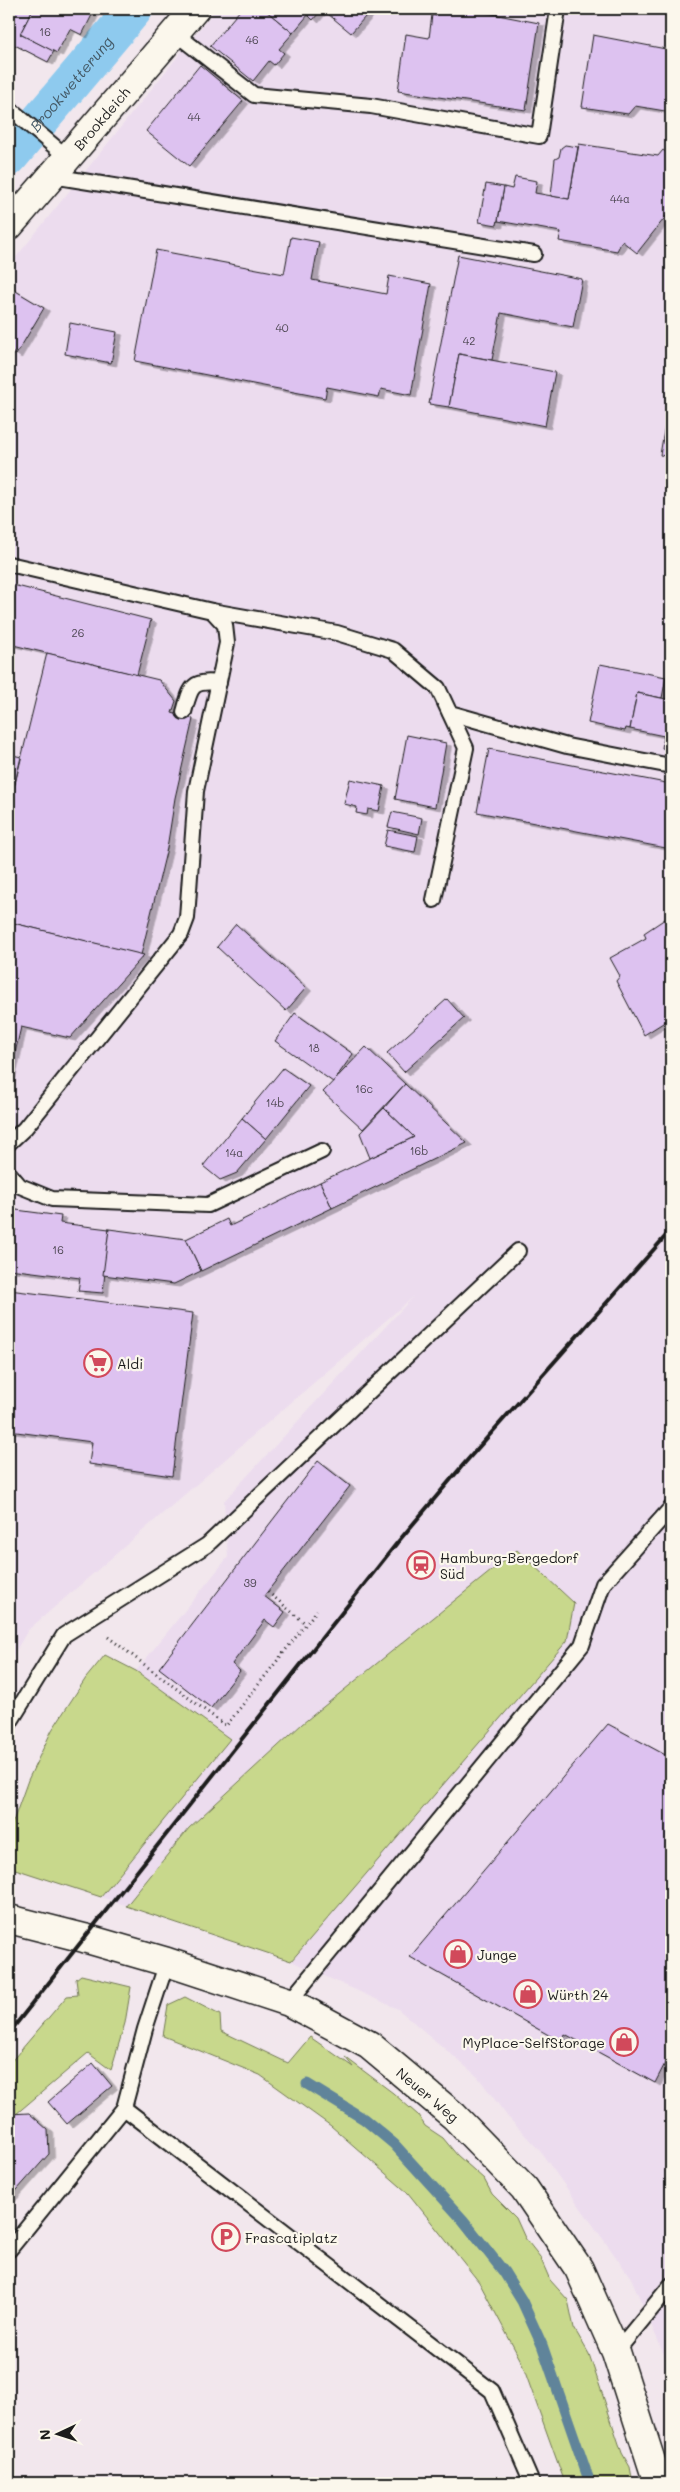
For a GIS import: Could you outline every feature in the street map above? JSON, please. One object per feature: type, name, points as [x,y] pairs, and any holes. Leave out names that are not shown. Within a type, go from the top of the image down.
[{"type":"street","name":"Brookdeich","points":[[9,226],[57,158],[175,33],[195,9]]},
{"type":"street","name":"Neuer Weg","points":[[9,1919],[167,1962],[289,2002],[369,2045],[454,2116],[524,2188],[579,2269],[616,2352],[658,2483]]},
{"type":"lane","points":[[175,33],[254,95],[372,106],[539,136],[558,9]]},
{"type":"lane","points":[[9,108],[24,121],[57,158],[534,254]]},
{"type":"lane","points":[[9,564],[212,611],[337,633],[393,650],[438,688],[466,748],[434,900]]},
{"type":"lane","points":[[9,1143],[25,1128],[181,934],[187,918],[196,792],[227,643],[225,625],[212,611]]},
{"type":"lane","points":[[184,712],[190,690],[195,684],[202,681],[219,683]]},
{"type":"lane","points":[[450,714],[567,746],[671,766]]},
{"type":"lane","points":[[9,1173],[20,1186],[52,1199],[194,1206],[208,1205],[222,1200],[322,1151]]},
{"type":"lane","points":[[9,1724],[64,1635],[207,1545],[518,1251]]},
{"type":"lane","points":[[289,2002],[582,1644],[602,1584],[671,1508]]},
{"type":"lane","points":[[9,2250],[124,2108],[145,2029],[167,1962]]},
{"type":"lane","points":[[124,2108],[492,2391],[532,2483]]},
{"type":"lane","points":[[616,2352],[671,2285]]},
{"type":"path","points":[[268,1592],[306,1624]]},
{"type":"path","points":[[86,1620],[226,1726],[317,1610]]},
{"type":"shaded area","points":[[216,9],[671,9],[671,2371],[631,2278],[540,2151],[507,2116],[478,2077],[398,2009],[291,1961],[101,1897],[229,1739],[136,1671],[228,1557],[224,1501],[413,1297],[28,1630],[9,1662],[9,266]]},
{"type":"green space","points":[[517,1550],[574,1603],[567,1641],[291,1961],[126,1906],[189,1828],[302,1724]]},
{"type":"green space","points":[[105,1655],[136,1671],[230,1739],[101,1897],[9,1867],[9,1833],[28,1780],[52,1730],[86,1678]]},
{"type":"green space","points":[[81,1975],[131,1987],[125,2023],[111,2070],[88,2053],[9,2120],[9,2064],[67,1996],[78,1995],[76,1979]]},
{"type":"green space","points":[[185,1997],[220,2015],[221,2031],[288,2063],[310,2037],[353,2067],[345,2057],[393,2093],[418,2115],[425,2126],[443,2138],[457,2155],[484,2179],[492,2194],[516,2218],[525,2238],[540,2257],[550,2280],[568,2300],[574,2328],[589,2354],[622,2453],[630,2467],[633,2483],[565,2483],[521,2361],[479,2282],[408,2193],[331,2126],[260,2075],[163,2036],[168,2005]]},
{"type":"building","points":[[9,9],[33,9],[20,34],[54,51],[48,62],[9,42]]},
{"type":"building","points":[[33,9],[100,9],[98,13],[94,11],[82,35],[70,29],[57,53],[20,34]]},
{"type":"building","points":[[241,9],[264,9],[293,33],[279,49],[284,53],[274,65],[269,61],[253,81],[210,46]]},
{"type":"building","points":[[264,9],[322,9],[313,20],[308,15],[293,33]]},
{"type":"building","points":[[322,9],[372,9],[351,33]]},
{"type":"building","points":[[437,9],[467,9],[539,23],[526,110],[398,91],[406,34],[429,38],[432,15],[436,16]]},
{"type":"building","points":[[593,35],[671,50],[671,112],[635,106],[628,114],[582,107]]},
{"type":"building","points":[[200,65],[243,101],[189,166],[146,131]]},
{"type":"building","points":[[579,144],[658,156],[663,150],[671,156],[671,210],[637,253],[622,241],[617,251],[559,241],[561,232],[498,221],[504,187],[512,189],[515,177],[537,181],[535,193],[569,199]]},
{"type":"building","points":[[565,145],[578,147],[569,199],[551,196],[555,159],[559,157],[561,148]]},
{"type":"building","points":[[486,184],[504,187],[497,225],[479,222]]},
{"type":"building","points":[[291,237],[319,242],[312,280],[386,294],[389,276],[431,284],[411,395],[381,389],[379,397],[327,387],[325,398],[135,361],[156,250],[284,274]]},
{"type":"building","points":[[458,255],[582,279],[573,327],[501,313],[492,360],[459,354],[449,407],[429,404]]},
{"type":"building","points":[[9,287],[44,308],[16,355],[9,350]]},
{"type":"building","points":[[70,323],[117,332],[111,363],[65,354]]},
{"type":"building","points":[[459,354],[555,372],[545,426],[449,407]]},
{"type":"building","points":[[665,425],[671,427],[671,457],[660,455]]},
{"type":"building","points":[[9,584],[151,620],[137,675],[9,644]]},
{"type":"building","points":[[47,653],[159,680],[176,701],[172,713],[193,719],[175,798],[167,848],[141,955],[9,922],[9,808]]},
{"type":"building","points":[[600,664],[666,677],[662,698],[637,693],[630,729],[626,728],[625,731],[588,723]]},
{"type":"building","points":[[637,693],[671,700],[671,750],[662,748],[664,736],[630,729]]},
{"type":"building","points":[[407,735],[446,743],[435,807],[395,799]]},
{"type":"building","points":[[489,749],[671,784],[671,849],[477,812]]},
{"type":"building","points":[[9,754],[21,757],[9,808]]},
{"type":"building","points":[[350,779],[384,786],[379,811],[368,809],[367,815],[356,813],[357,807],[344,804]]},
{"type":"building","points":[[392,812],[422,818],[419,834],[388,827]]},
{"type":"building","points":[[388,830],[418,836],[415,852],[384,846]]},
{"type":"building","points":[[671,915],[671,1018],[644,1035],[616,981],[620,976],[610,958],[646,938],[644,933]]},
{"type":"building","points":[[9,922],[144,955],[70,1038],[21,1027],[9,1079]]},
{"type":"building","points":[[236,924],[306,988],[286,1011],[217,947]]},
{"type":"building","points":[[447,999],[464,1018],[404,1072],[387,1053]]},
{"type":"building","points":[[295,1013],[353,1054],[333,1082],[275,1041]]},
{"type":"building","points":[[366,1047],[405,1084],[363,1129],[323,1092]]},
{"type":"building","points":[[283,1068],[309,1086],[266,1139],[242,1118]]},
{"type":"building","points":[[405,1084],[467,1143],[332,1208],[320,1182],[414,1137],[384,1108]]},
{"type":"building","points":[[384,1108],[414,1137],[370,1158],[360,1133]]},
{"type":"building","points":[[242,1118],[266,1139],[237,1173],[220,1180],[203,1166]]},
{"type":"building","points":[[320,1182],[332,1208],[201,1271],[186,1239],[227,1219],[230,1226]]},
{"type":"building","points":[[9,1209],[61,1216],[60,1223],[109,1229],[103,1293],[78,1291],[80,1278],[9,1269]]},
{"type":"building","points":[[109,1229],[186,1239],[201,1271],[174,1284],[103,1275]]},
{"type":"building","name":"Aldi","points":[[9,1290],[193,1313],[172,1476],[89,1464],[92,1442],[9,1431]]},
{"type":"building","points":[[318,1461],[350,1486],[264,1596],[285,1612],[274,1627],[265,1620],[232,1664],[240,1671],[211,1708],[159,1668]]},
{"type":"building","points":[[608,1724],[671,1758],[671,2052],[655,2083],[565,2034],[561,2042],[410,1957]]},
{"type":"building","points":[[93,2063],[112,2086],[67,2124],[48,2102]]},
{"type":"building","points":[[29,2113],[48,2130],[49,2154],[9,2199],[9,2114]]},
{"type":"waterway","name":"Brookwetterung","points":[[9,157],[134,9]]},
{"type":"waterway","points":[[307,2084],[364,2119],[394,2144],[463,2220],[504,2272],[522,2301],[542,2345],[590,2483]]},
{"type":"railway","points":[[9,2033],[397,1543],[463,1465],[671,1230]]},
{"type":"place","name":"Aldi","points":[[98,1363]]},
{"type":"place","name":"Hamburg-Bergedorf Süd","points":[[421,1565]]},
{"type":"place","name":"Junge","points":[[458,1954]]},
{"type":"place","name":"Würth 24","points":[[528,1994]]},
{"type":"place","name":"MyPlace-SelfStorage","points":[[624,2042]]},
{"type":"place","name":"Frascatiplatz","points":[[226,2237]]}]
